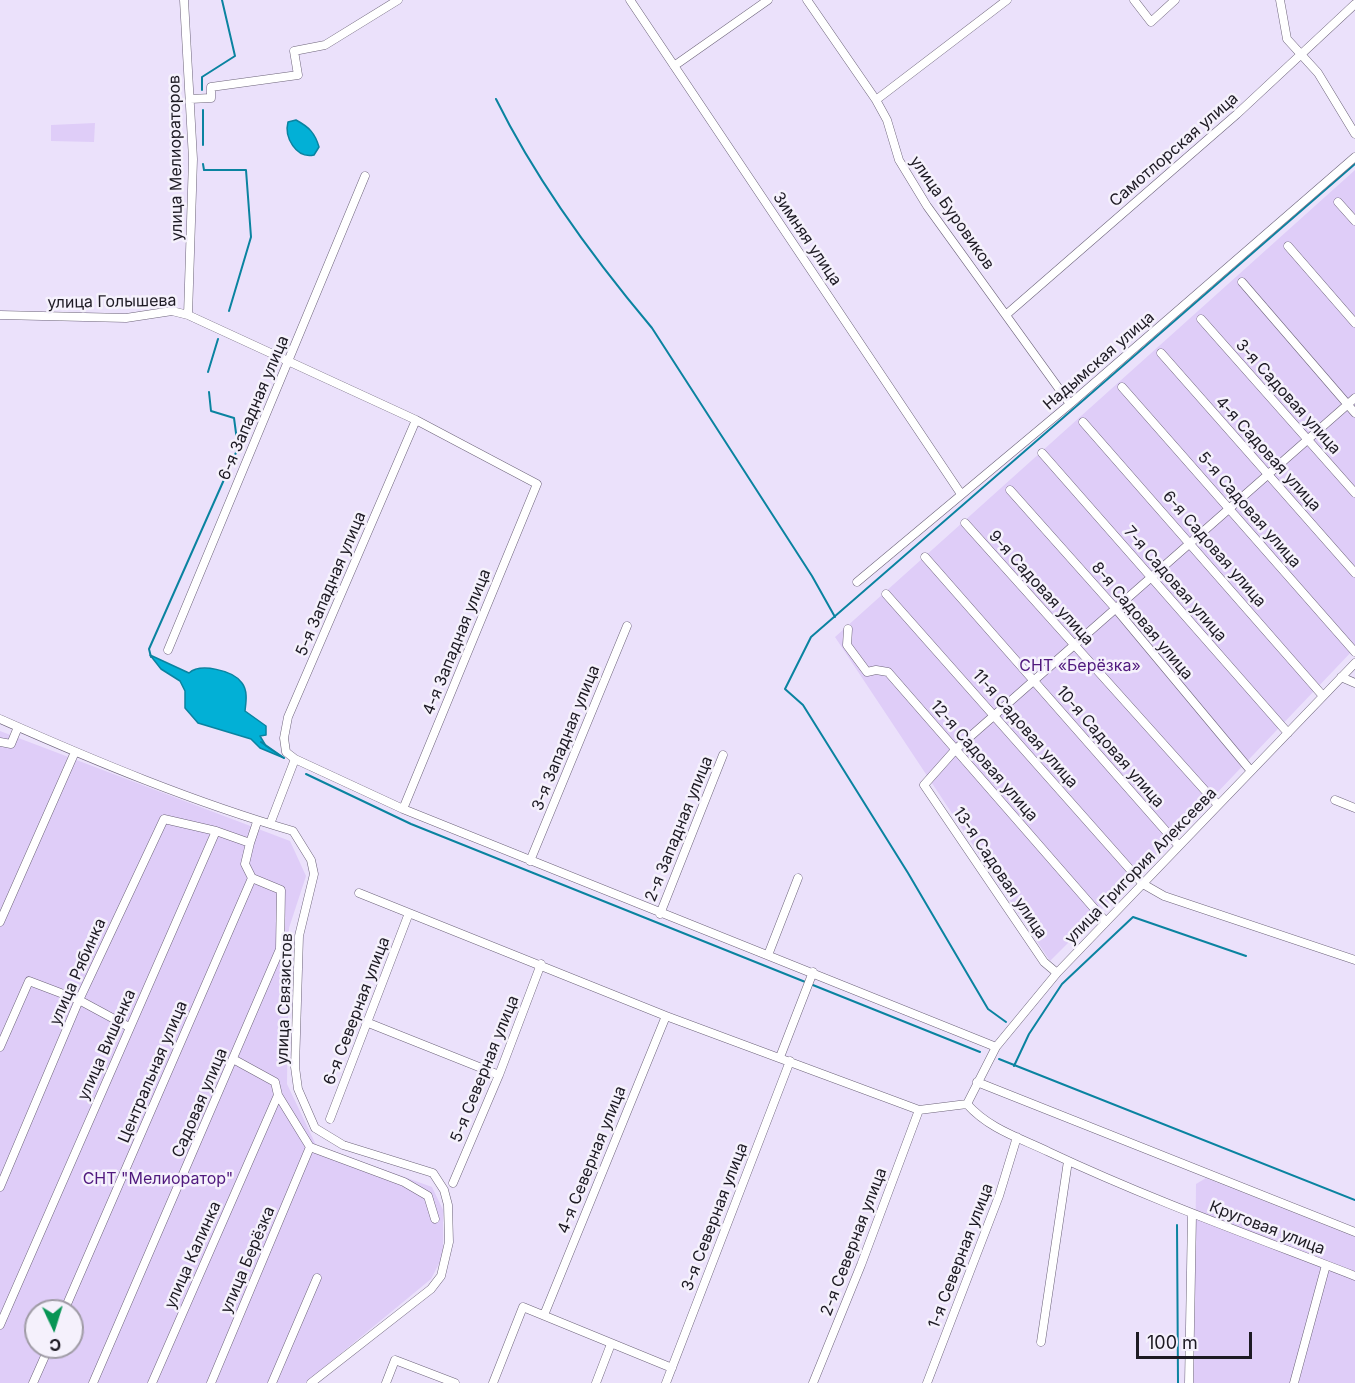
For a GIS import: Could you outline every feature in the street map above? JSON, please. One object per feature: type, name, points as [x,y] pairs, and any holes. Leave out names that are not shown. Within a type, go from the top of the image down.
[{"type":"street","name":"улица Мелиораторов","points":[[184,0],[193,191],[188,315]]},
{"type":"street","points":[[190,99],[211,98],[211,87],[298,75],[294,51],[325,45],[398,0]]},
{"type":"street","name":"Зимняя улица","points":[[630,0],[961,494]]},
{"type":"street","points":[[674,66],[768,0]]},
{"type":"street","name":"улица Буровиков","points":[[807,0],[876,100],[886,120],[898,160],[907,175],[951,242],[1007,314],[1070,404]]},
{"type":"street","points":[[876,100],[1006,0]]},
{"type":"street","points":[[1134,0],[1151,22],[1175,0]]},
{"type":"street","points":[[1280,0],[1287,39],[1318,74],[1355,134]]},
{"type":"street","name":"Самотлорская улица","points":[[1007,314],[1237,114],[1355,4]]},
{"type":"street","name":"Надымская улица","points":[[857,582],[1070,404],[1355,157]]},
{"type":"street","name":"6-я Западная улица","points":[[168,650],[365,176]]},
{"type":"street","points":[[1338,202],[1355,221]]},
{"type":"street","points":[[1288,246],[1355,323]]},
{"type":"street","points":[[1242,282],[1355,413]]},
{"type":"street","name":"улица Голышева","points":[[0,315],[126,318],[171,311],[188,315],[416,420],[537,484]]},
{"type":"street","name":"3-я Садовая улица","points":[[1201,319],[1355,493]]},
{"type":"street","name":"4-я Садовая улица","points":[[1161,353],[1355,573]]},
{"type":"street","name":"5-я Садовая улица","points":[[1122,387],[1355,652]]},
{"type":"street","points":[[956,749],[1355,398]]},
{"type":"street","name":"5-я Западная улица","points":[[295,759],[286,752],[284,738],[288,717],[416,420]]},
{"type":"street","name":"6-я Садовая улица","points":[[1083,422],[1323,696]]},
{"type":"street","name":"7-я Садовая улица","points":[[1042,453],[1287,733]]},
{"type":"street","name":"4-я Западная улица","points":[[403,809],[537,484]]},
{"type":"street","name":"8-я Садовая улица","points":[[1010,490],[1116,609],[1251,771]]},
{"type":"street","name":"9-я Садовая улица","points":[[965,522],[1218,805]]},
{"type":"street","name":"10-я Садовая улица","points":[[925,557],[1179,846]]},
{"type":"street","name":"11-я Садовая улица","points":[[886,594],[1143,884]]},
{"type":"street","name":"3-я Западная улица","points":[[530,861],[627,626]]},
{"type":"street","name":"12-я Садовая улица","points":[[848,629],[847,645],[867,672],[876,669],[888,672],[1106,922]]},
{"type":"street","name":"улица Григория Алексеева","points":[[967,1104],[996,1047],[1057,973],[1355,663]]},
{"type":"street","points":[[1341,677],[1355,683]]},
{"type":"street","points":[[0,719],[75,752],[257,822],[270,824],[295,759],[403,809],[996,1047]]},
{"type":"street","points":[[0,742],[11,744],[18,727]]},
{"type":"street","name":"13-я Садовая улица","points":[[956,749],[924,785],[1044,962],[1057,973]]},
{"type":"street","points":[[0,922],[75,752]]},
{"type":"street","name":"2-я Западная улица","points":[[660,914],[723,755]]},
{"type":"street","points":[[1335,800],[1355,808]]},
{"type":"street","name":"улица Рябинка","points":[[0,1187],[79,1000],[164,819],[216,831]]},
{"type":"street","points":[[252,878],[245,864],[257,822]]},
{"type":"street","name":"улица Связистов","points":[[270,824],[293,831],[311,860],[314,874],[299,936],[295,1071],[306,1112],[315,1128],[343,1145],[433,1173],[444,1190],[449,1222],[447,1258],[441,1276],[431,1289],[311,1383]]},
{"type":"street","points":[[216,831],[250,843]]},
{"type":"street","name":"улица Вишенка","points":[[0,1324],[216,831]]},
{"type":"street","name":"Садовая улица","points":[[93,1383],[280,949],[281,890],[252,878]]},
{"type":"street","name":"Центральная улица","points":[[69,1299],[252,878]]},
{"type":"street","points":[[768,955],[798,878]]},
{"type":"street","points":[[1143,884],[1164,896],[1355,960]]},
{"type":"street","points":[[359,893],[666,1016],[919,1110],[967,1104],[980,1119],[1068,1161],[1192,1215]]},
{"type":"street","name":"6-я Северная улица","points":[[330,1119],[409,913]]},
{"type":"street","name":"5-я Северная улица","points":[[453,1183],[499,1075],[541,964]]},
{"type":"street","points":[[780,1057],[813,972]]},
{"type":"street","points":[[0,1047],[29,981],[79,1000],[129,1027]]},
{"type":"street","name":"4-я Северная улица","points":[[544,1315],[666,1016]]},
{"type":"street","points":[[366,1022],[499,1075]]},
{"type":"street","points":[[233,1059],[274,1082],[278,1095],[310,1147],[404,1182],[428,1196],[435,1219]]},
{"type":"street","name":"3-я Северная улица","points":[[666,1383],[790,1061]]},
{"type":"street","points":[[977,1082],[1355,1232]]},
{"type":"street","name":"улица Калинка","points":[[152,1383],[278,1095]]},
{"type":"street","name":"2-я Северная улица","points":[[813,1383],[861,1265],[919,1110]]},
{"type":"street","name":"1-я Северная улица","points":[[927,1383],[999,1196],[1017,1137]]},
{"type":"street","name":"улица Берёзка","points":[[212,1383],[310,1147]]},
{"type":"street","points":[[1041,1342],[1068,1161]]},
{"type":"street","name":"Круговая улица","points":[[1189,1383],[1192,1215],[1355,1276]]},
{"type":"street","points":[[1294,1383],[1326,1264]]},
{"type":"street","points":[[272,1383],[317,1278]]},
{"type":"street","points":[[493,1383],[523,1307],[672,1368]]},
{"type":"street","points":[[596,1383],[611,1344]]},
{"type":"street","points":[[33,1383],[44,1359]]},
{"type":"street","points":[[386,1383],[396,1360],[455,1383]]},
{"type":"green space","points":[[95,123],[94,142],[51,141],[51,125]]},
{"type":"green space","name":"СНТ «Берёзка»","points":[[1355,170],[1355,648],[1194,817],[1050,961],[835,637]]},
{"type":"green space","name":"СНТ \"Мелиоратор\"","points":[[0,731],[290,841],[306,876],[289,928],[287,1084],[316,1145],[432,1187],[443,1210],[443,1256],[431,1279],[305,1383],[0,1383]]},
{"type":"green space","points":[[1206,1178],[1355,1237],[1355,1383],[1194,1383],[1196,1184]]},
{"type":"water","points":[[296,120],[308,128],[316,138],[319,147],[314,155],[302,154],[293,146],[287,128],[288,122]]},
{"type":"water","points":[[150,655],[189,673],[208,668],[224,671],[238,678],[245,689],[245,711],[266,726],[266,735],[260,736],[266,746],[284,758],[260,748],[251,739],[198,723],[185,708],[185,691],[180,681],[161,669]]},
{"type":"waterway","points":[[202,90],[202,77],[235,56],[222,0]]},
{"type":"waterway","points":[[496,99],[548,189],[588,247],[652,328],[812,576],[835,617]]},
{"type":"waterway","points":[[203,110],[203,145]]},
{"type":"waterway","points":[[203,164],[204,170],[246,170],[251,237],[229,311]]},
{"type":"waterway","points":[[1006,1022],[988,1009],[908,873],[803,705],[785,689],[811,637],[1355,164]]},
{"type":"waterway","points":[[208,372],[218,339]]},
{"type":"waterway","points":[[151,657],[149,649],[238,448],[234,418],[211,411],[209,392]]},
{"type":"waterway","points":[[261,742],[284,758]]},
{"type":"waterway","points":[[306,774],[411,824],[980,1052]]},
{"type":"waterway","points":[[1014,1066],[1029,1034],[1062,984],[1133,917],[1246,956]]},
{"type":"waterway","points":[[999,1059],[1355,1200]]},
{"type":"waterway","points":[[1177,1225],[1178,1383]]}]
